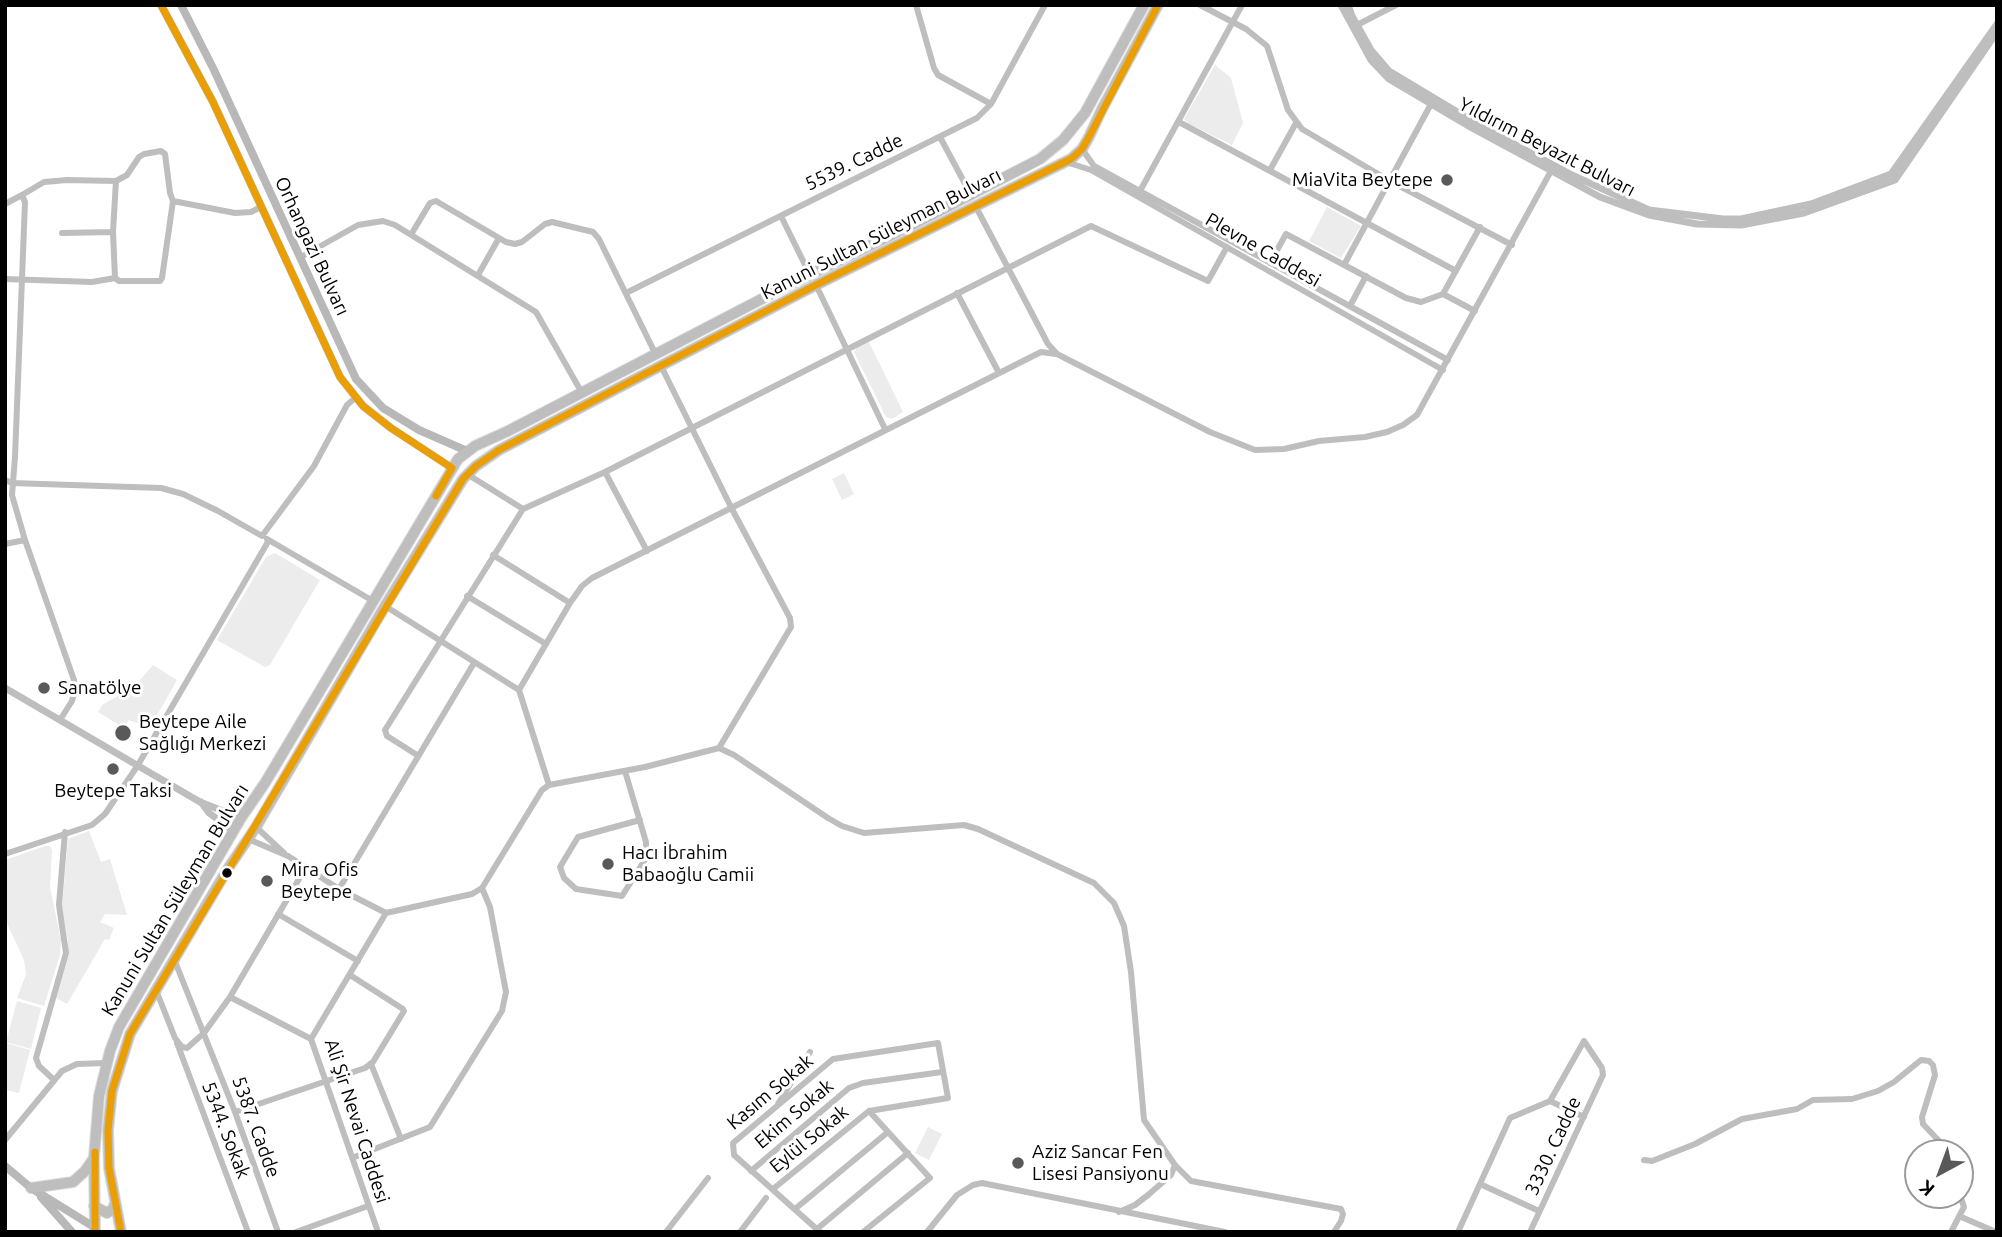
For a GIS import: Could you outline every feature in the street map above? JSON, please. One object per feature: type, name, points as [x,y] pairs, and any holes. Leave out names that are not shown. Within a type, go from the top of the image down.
[{"type":"main road","points":[[163,9],[172,5]]},
{"type":"main road","name":"Orhangazi Bulvarı","points":[[181,5],[301,257],[349,366],[364,389],[383,408],[419,430],[467,451]]},
{"type":"main road","name":"Kanuni Sultan Süleyman Bulvarı","points":[[98,1230],[94,1206],[94,1157],[99,1096],[106,1063],[124,1015],[241,818],[259,794],[452,468],[467,451],[1023,169],[1061,142],[1089,106],[1144,5]]},
{"type":"main road","name":"Kanuni Sultan Süleyman Bulvarı","points":[[121,1232],[108,1150],[112,1091],[130,1034],[256,827],[384,606],[467,474],[499,450],[816,285],[1066,162],[1082,149],[1158,5]]},
{"type":"main road","name":"Orhangazi Bulvarı","points":[[163,9],[213,102],[340,377],[355,398],[391,428],[452,468]]},
{"type":"main road","points":[[172,25],[179,26],[188,19]]},
{"type":"main road","points":[[1066,162],[1057,153],[1061,142],[1074,137],[1082,149]]},
{"type":"main road","points":[[467,451],[474,456],[476,466]]},
{"type":"main road","points":[[452,468],[467,474]]},
{"type":"main road","points":[[241,818],[256,827]]},
{"type":"main road","points":[[234,831],[248,839]]},
{"type":"main road","points":[[31,1188],[73,1182],[85,1171],[94,1157]]},
{"type":"main road","points":[[5,1166],[31,1188],[72,1232]]},
{"type":"main road","points":[[31,1188],[98,1230]]},
{"type":"main road","points":[[94,1206],[107,1213],[113,1209],[115,1203]]},
{"type":"street","points":[[916,5],[938,75],[991,104]]},
{"type":"street","name":"5539. Cadde","points":[[626,293],[977,118],[991,104],[1045,5]]},
{"type":"street","points":[[1200,5],[1233,22],[1267,46],[1288,110],[1296,123],[1317,140],[1512,245]]},
{"type":"street","points":[[1140,191],[1242,5]]},
{"type":"street","name":"Yıldırım Beyazıt Bulvarı","points":[[1341,5],[1371,60],[1389,79],[1431,104],[1553,169],[1649,210],[1694,217],[1741,219],[1811,204],[1891,174],[1997,24]]},
{"type":"street","name":"Yıldırım Beyazıt Bulvarı","points":[[1349,5],[1371,50],[1389,71],[1600,197],[1649,215],[1697,224],[1741,225],[1804,213],[1895,180],[1997,32]]},
{"type":"street","points":[[1357,26],[1396,5]]},
{"type":"street","points":[[1344,265],[1431,104]]},
{"type":"street","points":[[1179,122],[1455,271]]},
{"type":"street","points":[[1270,170],[1296,123]]},
{"type":"street","points":[[940,137],[971,195]]},
{"type":"street","name":"Plevne Caddesi","points":[[1082,149],[1094,166],[1140,191],[1227,247],[1443,370]]},
{"type":"street","points":[[5,204],[44,182],[116,181],[127,175],[144,154],[160,151],[165,154],[173,201],[163,278],[160,281],[118,281],[115,278],[92,282],[5,279]]},
{"type":"street","name":"Plevne Caddesi","points":[[1066,162],[1091,170],[1448,360]]},
{"type":"street","points":[[519,690],[570,603],[582,586],[593,578],[1041,352],[1057,354],[1210,432],[1255,450],[1284,449],[1319,441],[1365,437],[1404,425],[1417,415],[1553,169]]},
{"type":"street","points":[[115,278],[113,232],[116,181]]},
{"type":"street","points":[[22,194],[22,280],[15,457],[9,481],[25,540],[74,681],[72,701],[60,720]]},
{"type":"street","points":[[173,201],[235,213],[251,212],[261,207]]},
{"type":"street","points":[[411,233],[430,202],[436,201],[499,238],[515,244],[522,243],[545,224],[552,222],[585,228],[599,239],[656,355]]},
{"type":"street","points":[[976,207],[1048,344],[1057,354]]},
{"type":"street","points":[[781,215],[810,275]]},
{"type":"street","points":[[301,257],[358,225],[383,221],[411,233],[530,308],[541,318],[582,393]]},
{"type":"street","points":[[417,755],[387,736],[385,730],[523,509],[605,472],[1091,226],[1208,281],[1227,247]]},
{"type":"street","points":[[1270,263],[1286,234],[1406,298],[1421,302],[1443,294],[1480,227]]},
{"type":"street","points":[[62,233],[113,232]]},
{"type":"street","points":[[478,275],[499,238]]},
{"type":"street","points":[[1350,306],[1366,276]]},
{"type":"street","points":[[816,285],[885,429]]},
{"type":"street","points":[[957,293],[999,373]]},
{"type":"street","points":[[1443,294],[1475,311]]},
{"type":"street","points":[[661,366],[790,618],[791,627],[719,748]]},
{"type":"street","points":[[5,854],[99,821],[114,804],[265,538],[314,466],[347,405],[355,398]]},
{"type":"street","points":[[605,472],[647,551]]},
{"type":"street","points":[[467,474],[523,509]]},
{"type":"street","points":[[9,481],[161,488],[183,494],[218,511],[373,601]]},
{"type":"street","points":[[5,544],[25,540]]},
{"type":"street","points":[[493,555],[570,603]]},
{"type":"street","points":[[467,596],[546,644]]},
{"type":"street","points":[[384,606],[519,690],[549,785]]},
{"type":"street","points":[[339,889],[474,663]]},
{"type":"street","points":[[5,688],[200,802],[241,818]]},
{"type":"street","points":[[248,839],[288,856],[339,889],[386,914],[472,894],[482,888],[542,790],[549,785],[625,771],[719,748],[842,826],[864,833],[964,825],[978,828],[1094,883],[1114,903],[1124,926],[1131,972],[1144,1120],[1174,1165],[1191,1181],[1340,1209],[1343,1214],[1334,1232]]},
{"type":"street","points":[[625,771],[646,842],[646,858],[622,896],[576,889],[564,878],[560,867],[578,837],[639,820]]},
{"type":"street","points":[[200,802],[209,813],[234,831]]},
{"type":"street","points":[[256,827],[288,856]]},
{"type":"street","points":[[53,1079],[39,1066],[36,1058],[66,953],[60,905],[65,832]]},
{"type":"street","points":[[175,1038],[187,1048],[204,1033],[230,997],[306,867]]},
{"type":"street","points":[[352,1158],[425,1130],[435,1122],[506,1003],[490,907],[482,888]]},
{"type":"street","points":[[278,914],[358,961]]},
{"type":"street","name":"Ali Şir Nevai Caddesi","points":[[378,1232],[311,1039],[386,914]]},
{"type":"street","name":"5387. Cadde","points":[[174,959],[235,1112],[278,1232]]},
{"type":"street","points":[[235,1112],[371,1064],[404,1011],[349,975]]},
{"type":"street","name":"5344. Sokak","points":[[156,989],[248,1232]]},
{"type":"street","points":[[230,997],[311,1039]]},
{"type":"street","name":"3330. Cadde","points":[[1530,1232],[1603,1073],[1584,1041],[1550,1101]]},
{"type":"street","name":"Kasım Sokak","points":[[818,1230],[734,1155],[733,1143],[833,1059],[938,1043],[948,1098]]},
{"type":"street","points":[[777,1105],[810,1052]]},
{"type":"street","points":[[1644,1160],[1652,1161],[1695,1144],[1742,1119],[1797,1109],[1813,1100],[1852,1099],[1878,1091],[1921,1060],[1929,1061],[1933,1065],[1935,1075],[1923,1124],[1937,1139]]},
{"type":"street","points":[[5,1140],[53,1079],[69,1066],[106,1063]]},
{"type":"street","points":[[371,1064],[401,1139]]},
{"type":"street","name":"Ekim Sokak","points":[[751,1171],[849,1088],[863,1083],[942,1072]]},
{"type":"street","name":"Eylül Sokak","points":[[772,1189],[869,1111],[948,1098]]},
{"type":"street","points":[[1458,1232],[1510,1118],[1550,1101],[1584,1117]]},
{"type":"street","points":[[863,1232],[930,1178],[869,1111]]},
{"type":"street","points":[[795,1209],[888,1132]]},
{"type":"street","points":[[818,1230],[908,1153]]},
{"type":"street","points":[[1119,1212],[1136,1205],[1149,1195],[1171,1175],[1174,1165]]},
{"type":"street","points":[[666,1232],[708,1178]]},
{"type":"street","points":[[927,1232],[957,1195],[982,1183],[1225,1232]]},
{"type":"street","points":[[1480,1184],[1539,1211]]},
{"type":"street","points":[[740,1232],[766,1198]]},
{"type":"street","points":[[296,1232],[368,1206]]},
{"type":"street","points":[[1951,1232],[1963,1209]]},
{"type":"street","points":[[1959,1216],[1996,1232]]},
{"type":"shaded area","points":[[1215,65],[1231,78],[1243,123],[1232,145],[1184,119]]},
{"type":"shaded area","points":[[1327,207],[1361,226],[1341,258],[1309,241]]},
{"type":"shaded area","points":[[869,342],[903,412],[892,419],[886,417],[854,352],[857,347]]},
{"type":"shaded area","points":[[844,473],[854,494],[842,500],[832,479]]},
{"type":"shaded area","points":[[275,553],[320,580],[270,665],[265,667],[217,640],[266,557]]},
{"type":"shaded area","points":[[153,665],[177,680],[151,726],[129,720],[125,726],[121,723],[119,725],[98,712],[102,705],[135,686]]},
{"type":"shaded area","points":[[89,831],[101,862],[110,859],[127,915],[105,914],[100,922],[114,928],[109,940],[105,939],[67,1004],[56,998],[68,954],[62,908],[68,839]]},
{"type":"shaded area","points":[[50,846],[52,850],[50,887],[61,940],[60,955],[44,1006],[17,998],[26,974],[24,960],[5,919],[5,860]]},
{"type":"shaded area","points":[[17,1001],[41,1008],[31,1049],[6,1042]]},
{"type":"shaded area","points":[[6,1043],[30,1050],[19,1093],[5,1090]]},
{"type":"shaded area","points":[[928,1127],[942,1134],[929,1160],[915,1153]]},
{"type":"transit line","points":[[161,5],[213,102],[340,377],[363,406],[452,468],[436,496]]},
{"type":"transit line","points":[[121,1232],[109,1168],[108,1130],[112,1091],[130,1034],[463,479],[499,450],[816,285],[1071,159],[1082,149],[1089,137],[1158,5]]},
{"type":"transit line","points":[[95,1152],[95,1232]]},
{"type":"place","name":"MiaVita Beytepe","points":[[1447,180]]},
{"type":"place","name":"Sanatölye","points":[[44,688]]},
{"type":"place","name":"Beytepe Aile Sağlığı Merkezi","points":[[123,733]]},
{"type":"place","name":"Beytepe Taksi","points":[[113,769]]},
{"type":"place","name":"Hacı İbrahim Babaoğlu Camii","points":[[608,864]]},
{"type":"place","name":"Mira Ofis Beytepe","points":[[267,881]]},
{"type":"place","name":"Aziz Sancar Fen Lisesi Pansiyonu","points":[[1018,1163]]}]
